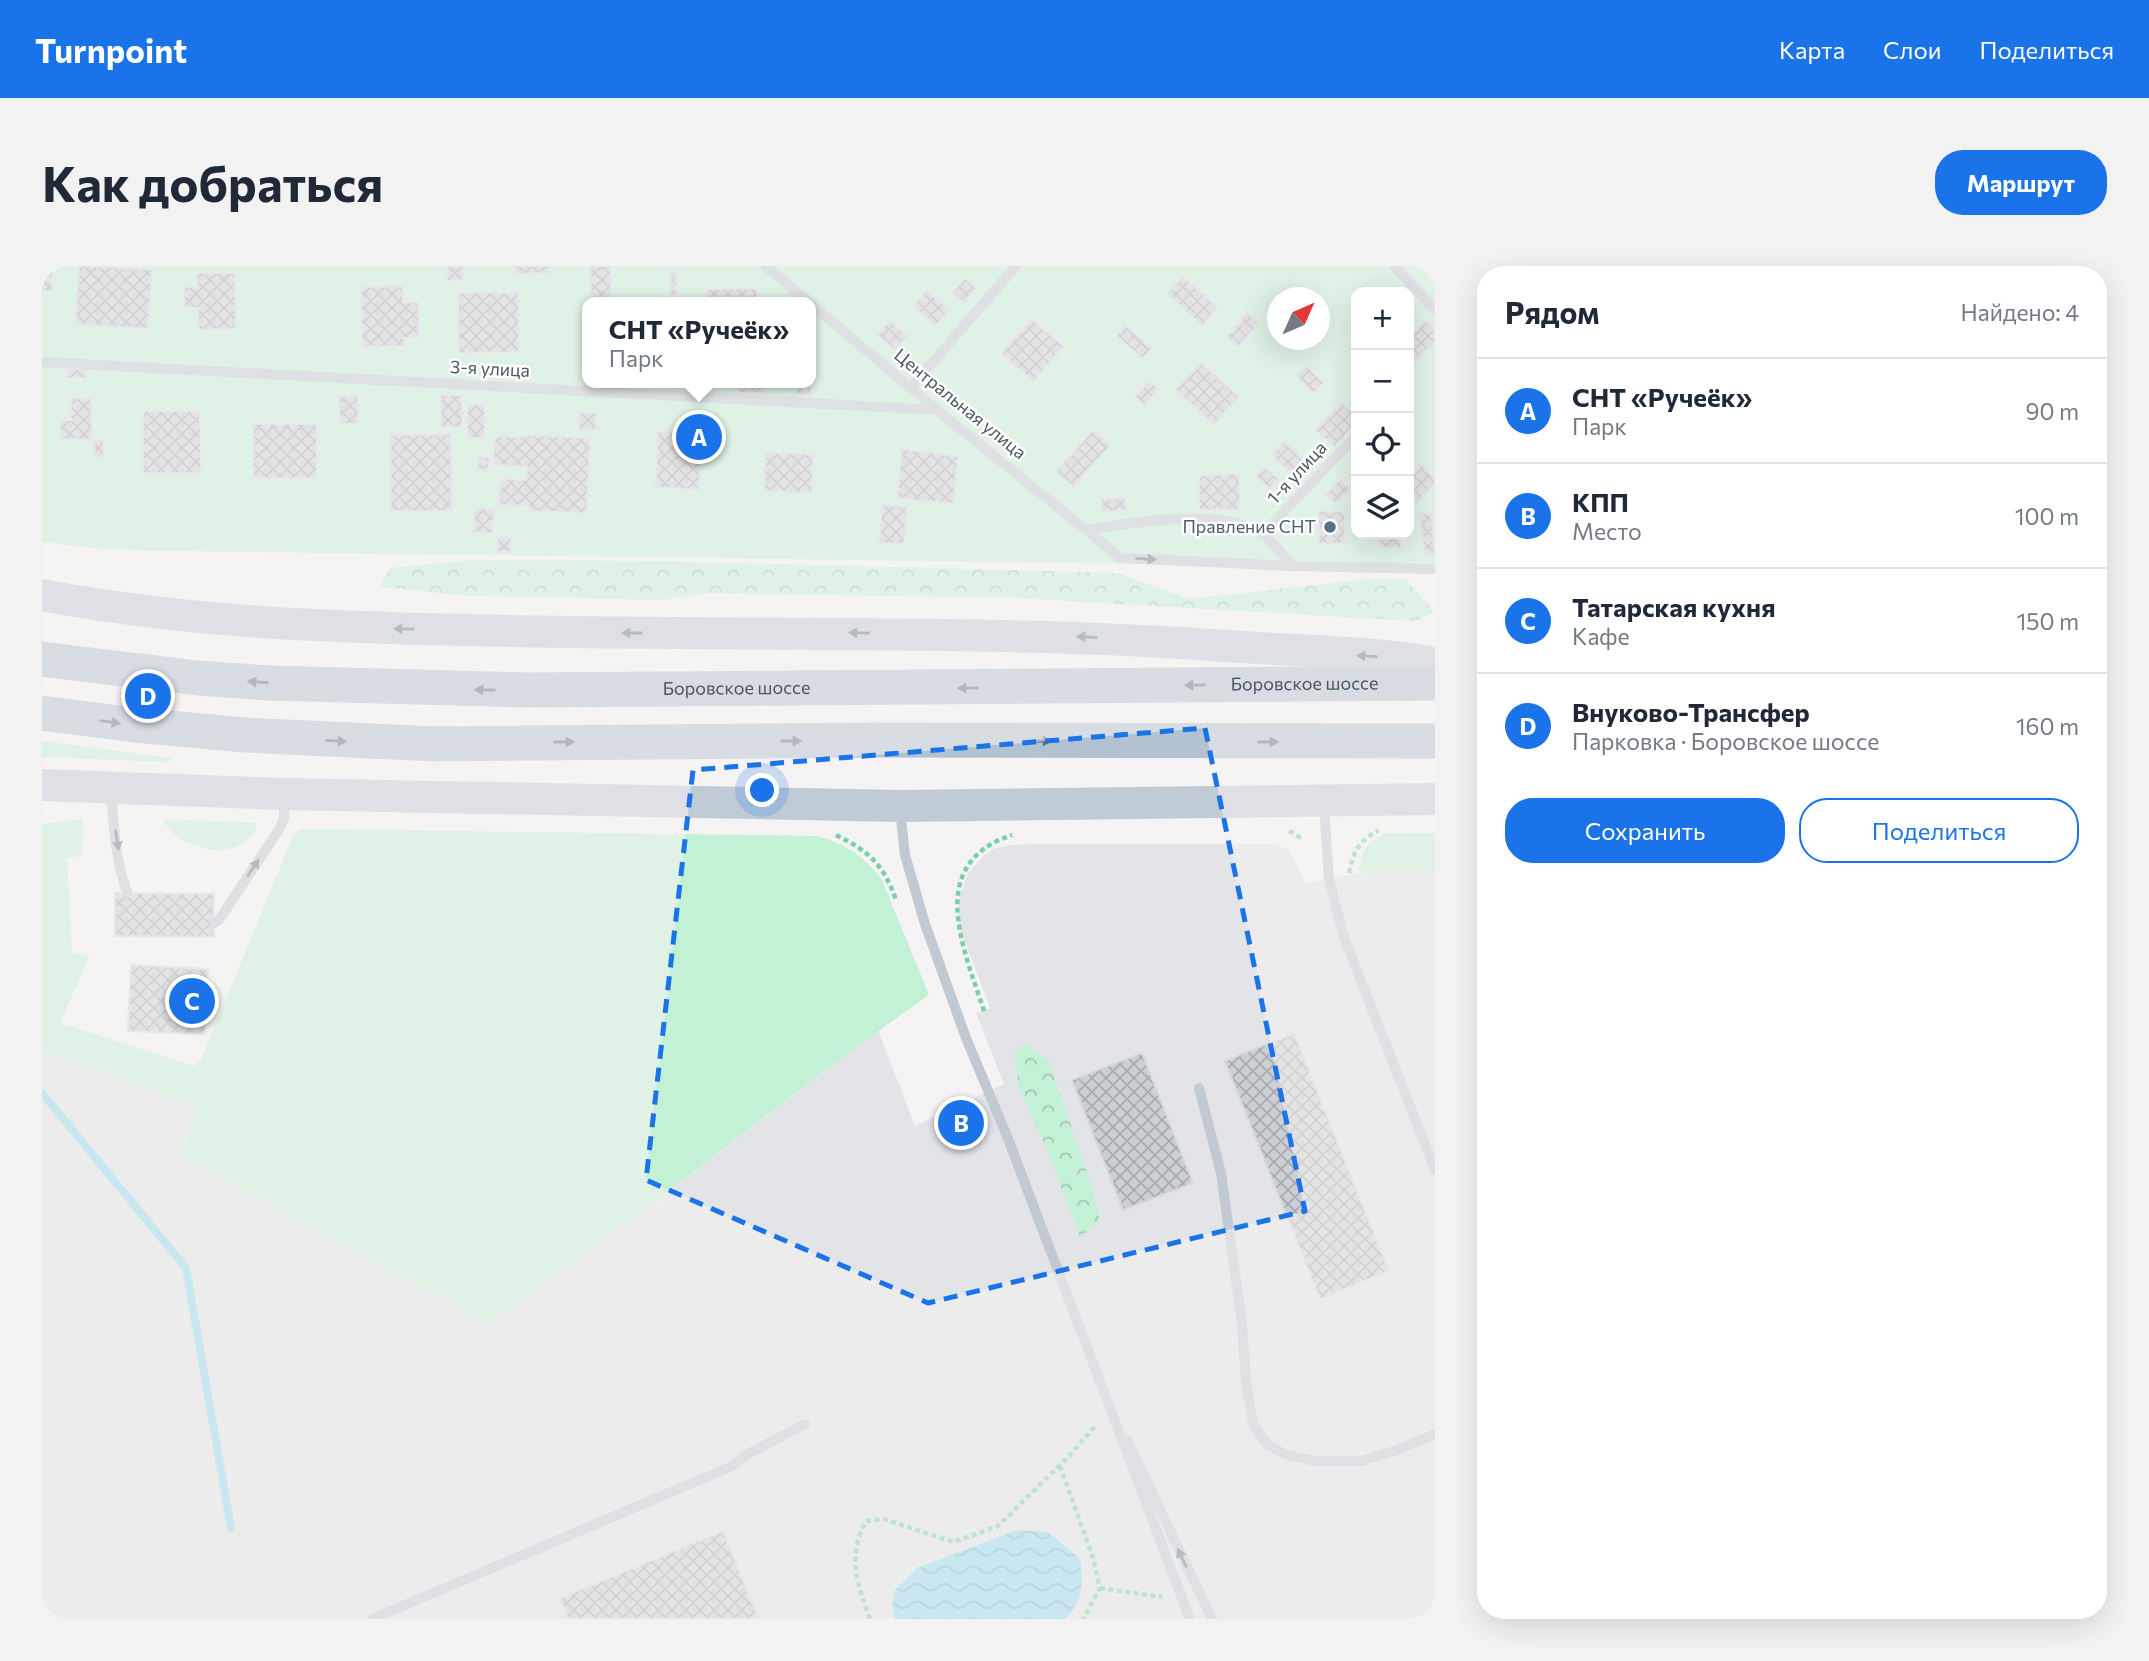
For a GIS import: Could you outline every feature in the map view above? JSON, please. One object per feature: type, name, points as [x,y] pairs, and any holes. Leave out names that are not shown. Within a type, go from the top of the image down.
[{"type":"main road","points":[[42,595],[193,618],[312,627],[548,632],[1040,635],[1396,658],[1435,663]]},
{"type":"main road","name":"Боровское шоссе","points":[[42,659],[197,678],[335,687],[527,691],[590,688],[872,689],[1435,682]]},
{"type":"main road","points":[[42,713],[169,728],[350,741],[436,744],[875,740],[1435,741]]},
{"type":"main road","points":[[42,785],[284,794],[900,806],[1435,799]]},
{"type":"lane","name":"Центральная улица","points":[[765,266],[803,297]]},
{"type":"lane","points":[[911,387],[1016,266]]},
{"type":"lane","points":[[1394,266],[1435,310]]},
{"type":"lane","name":"Центральная улица","points":[[816,308],[937,410],[1121,558],[1435,569]]},
{"type":"lane","name":"3-я улица","points":[[42,362],[937,410]]},
{"type":"lane","name":"1-я улица","points":[[1263,534],[1351,441]]},
{"type":"lane","points":[[1088,530],[1120,524],[1217,519],[1263,534],[1292,566]]},
{"type":"lane","points":[[112,786],[112,814],[123,881],[128,893]]},
{"type":"lane","points":[[214,923],[219,920],[284,819],[284,794]]},
{"type":"lane","points":[[1324,800],[1329,880],[1345,940],[1435,1170]]},
{"type":"lane","points":[[900,806],[905,855],[925,924],[966,1038],[1007,1136],[1190,1619]]},
{"type":"lane","points":[[1199,1088],[1221,1173],[1253,1424],[1267,1444],[1284,1454],[1314,1461],[1361,1461],[1435,1434]]},
{"type":"lane","points":[[1090,1358],[1212,1619]]},
{"type":"lane","points":[[372,1619],[730,1467],[748,1454],[805,1424]]},
{"type":"path","points":[[1349,873],[1354,852],[1360,842],[1388,827]]},
{"type":"path","points":[[1282,830],[1301,838]]},
{"type":"path","points":[[984,1011],[958,930],[955,909],[958,893],[961,880],[977,855],[1002,838],[1022,832]]},
{"type":"path","points":[[834,833],[867,853],[880,865],[890,882],[899,908]]},
{"type":"path","points":[[870,1619],[856,1580],[857,1538],[866,1521],[884,1519],[954,1542],[998,1526],[1059,1466],[1109,1410]]},
{"type":"path","points":[[1059,1466],[1093,1558],[1100,1588],[1083,1619]]},
{"type":"path","points":[[1100,1588],[1182,1600]]},
{"type":"highlighted area","points":[[1205,728],[1305,1211],[928,1303],[646,1180],[693,770]]},
{"type":"shaded area","points":[[1034,844],[1274,844],[1289,850],[1306,883],[1389,870],[1435,872],[1435,1619],[42,1619],[42,1049],[197,1107],[180,1155],[637,1216],[878,1030],[915,1126],[1004,1084],[976,1013],[990,1008],[958,923],[959,899],[967,875],[981,858],[993,849]]},
{"type":"green space","points":[[42,266],[1435,266],[1435,568],[112,550],[42,542]]},
{"type":"green space","points":[[469,560],[664,561],[1118,573],[1188,599],[1379,578],[1406,579],[1434,612],[1415,621],[1014,598],[705,593],[663,600],[468,596],[380,587],[390,568]]},
{"type":"green space","points":[[42,741],[172,758],[167,762],[42,757]]},
{"type":"green space","points":[[83,819],[82,855],[67,859],[72,952],[89,957],[60,1023],[194,1066],[201,1060],[293,836],[301,829],[817,836],[854,852],[869,864],[882,880],[929,995],[817,1076],[616,1231],[487,1323],[180,1155],[197,1107],[42,1049],[42,824]]},
{"type":"green space","points":[[164,819],[255,823],[256,830],[237,846],[221,850],[211,849],[181,839],[167,827]]},
{"type":"green space","points":[[1387,833],[1435,833],[1435,872],[1389,870],[1359,873],[1366,848]]},
{"type":"green space","points":[[1026,1044],[1049,1062],[1092,1187],[1100,1221],[1080,1237],[1043,1140],[1019,1087],[1014,1054]]},
{"type":"water","points":[[1017,1530],[1048,1532],[1080,1559],[1081,1592],[1075,1606],[1064,1619],[895,1619],[892,1605],[895,1590],[917,1568]]},
{"type":"building","points":[[42,266],[52,266],[52,291],[42,291]]},
{"type":"building","points":[[79,266],[152,269],[148,329],[75,324]]},
{"type":"building","points":[[447,266],[464,266],[464,280],[447,281]]},
{"type":"building","points":[[515,266],[549,266],[549,273],[516,274]]},
{"type":"building","points":[[590,266],[611,266],[611,297],[591,297]]},
{"type":"building","points":[[670,271],[676,271],[677,295],[670,295]]},
{"type":"building","points":[[197,273],[235,273],[236,329],[198,330],[198,308],[184,308],[184,287],[197,287]]},
{"type":"building","points":[[1183,276],[1218,307],[1202,326],[1167,294]]},
{"type":"building","points":[[965,278],[977,289],[964,303],[952,293]]},
{"type":"building","points":[[403,286],[403,303],[418,302],[419,338],[404,338],[404,346],[362,347],[361,287]]},
{"type":"building","points":[[757,288],[757,297],[707,297],[707,289]]},
{"type":"building","points":[[927,290],[950,310],[935,326],[913,306]]},
{"type":"building","points":[[518,292],[519,352],[459,353],[458,293]]},
{"type":"building","points":[[1247,313],[1259,323],[1238,347],[1226,337]]},
{"type":"building","points":[[1032,319],[1064,347],[1033,382],[1001,353]]},
{"type":"building","points":[[890,320],[908,336],[895,350],[877,335]]},
{"type":"building","points":[[1426,320],[1435,329],[1435,341],[1414,363],[1414,350],[1414,333]]},
{"type":"building","points":[[1125,325],[1152,348],[1143,359],[1116,336]]},
{"type":"building","points":[[1201,362],[1239,397],[1214,425],[1175,390]]},
{"type":"building","points":[[1306,366],[1324,383],[1314,394],[1296,377]]},
{"type":"building","points":[[67,369],[86,369],[86,378],[67,378]]},
{"type":"building","points":[[1149,380],[1159,389],[1144,406],[1134,397]]},
{"type":"building","points":[[738,388],[766,388],[766,393],[738,393]]},
{"type":"building","points":[[797,388],[811,388],[811,394],[797,394]]},
{"type":"building","points":[[441,395],[462,395],[462,427],[441,428]]},
{"type":"building","points":[[339,396],[358,396],[358,424],[340,424]]},
{"type":"building","points":[[71,398],[91,398],[92,440],[60,439],[60,420],[71,420]]},
{"type":"building","points":[[1341,402],[1351,411],[1351,429],[1335,447],[1315,430]]},
{"type":"building","points":[[467,404],[485,404],[485,438],[467,438]]},
{"type":"building","points":[[143,411],[200,411],[201,473],[143,473]]},
{"type":"building","points":[[579,412],[596,413],[596,430],[579,429]]},
{"type":"building","points":[[253,424],[317,424],[317,478],[253,478]]},
{"type":"building","points":[[1093,430],[1110,446],[1073,487],[1056,471]]},
{"type":"building","points":[[658,431],[702,433],[699,490],[655,487]]},
{"type":"building","points":[[451,434],[452,511],[391,511],[390,435]]},
{"type":"building","points":[[495,436],[590,438],[587,513],[529,511],[529,506],[499,505],[500,479],[526,480],[527,467],[493,465]]},
{"type":"building","points":[[94,440],[104,440],[104,457],[94,457]]},
{"type":"building","points":[[1283,441],[1313,467],[1300,481],[1271,455]]},
{"type":"building","points":[[902,449],[958,456],[953,504],[897,498]]},
{"type":"building","points":[[765,452],[813,454],[812,493],[764,491]]},
{"type":"building","points":[[479,456],[490,457],[488,471],[477,469]]},
{"type":"building","points":[[1422,465],[1435,478],[1435,483],[1417,502],[1414,499],[1414,474]]},
{"type":"building","points":[[1264,466],[1279,479],[1269,489],[1255,476]]},
{"type":"building","points":[[1239,474],[1240,509],[1199,510],[1199,475]]},
{"type":"building","points":[[1340,479],[1351,489],[1336,505],[1325,495]]},
{"type":"building","points":[[1125,498],[1126,510],[1102,512],[1101,499]]},
{"type":"building","points":[[882,505],[907,507],[904,544],[879,543]]},
{"type":"building","points":[[475,508],[494,509],[492,533],[473,532]]},
{"type":"building","points":[[1318,511],[1345,511],[1345,543],[1319,544]]},
{"type":"building","points":[[1431,512],[1435,555],[1425,556],[1419,514]]},
{"type":"building","points":[[497,537],[511,537],[511,552],[498,552]]},
{"type":"building","points":[[1379,539],[1401,539],[1401,548],[1379,547]]},
{"type":"building","points":[[115,893],[214,894],[214,937],[115,936]]},
{"type":"building","points":[[131,965],[208,969],[205,1034],[128,1031]]},
{"type":"building","points":[[1294,1033],[1389,1271],[1320,1299],[1225,1061]]},
{"type":"building","points":[[1142,1053],[1193,1183],[1123,1210],[1072,1080]]},
{"type":"building","points":[[974,1103],[984,1126],[949,1142],[938,1119]]},
{"type":"building","points":[[723,1531],[759,1619],[568,1619],[560,1598]]},
{"type":"waterway","points":[[42,1093],[186,1268],[231,1528]]},
{"type":"place","name":"СНТ «Ручеёк»","points":[[699,437]]},
{"type":"place","name":"Правление СНТ","points":[[1330,527]]},
{"type":"place","name":"Внуково-Трансфер","points":[[148,696]]},
{"type":"place","name":"Татарская кухня","points":[[192,1001]]},
{"type":"place","name":"КПП","points":[[961,1123]]}]
